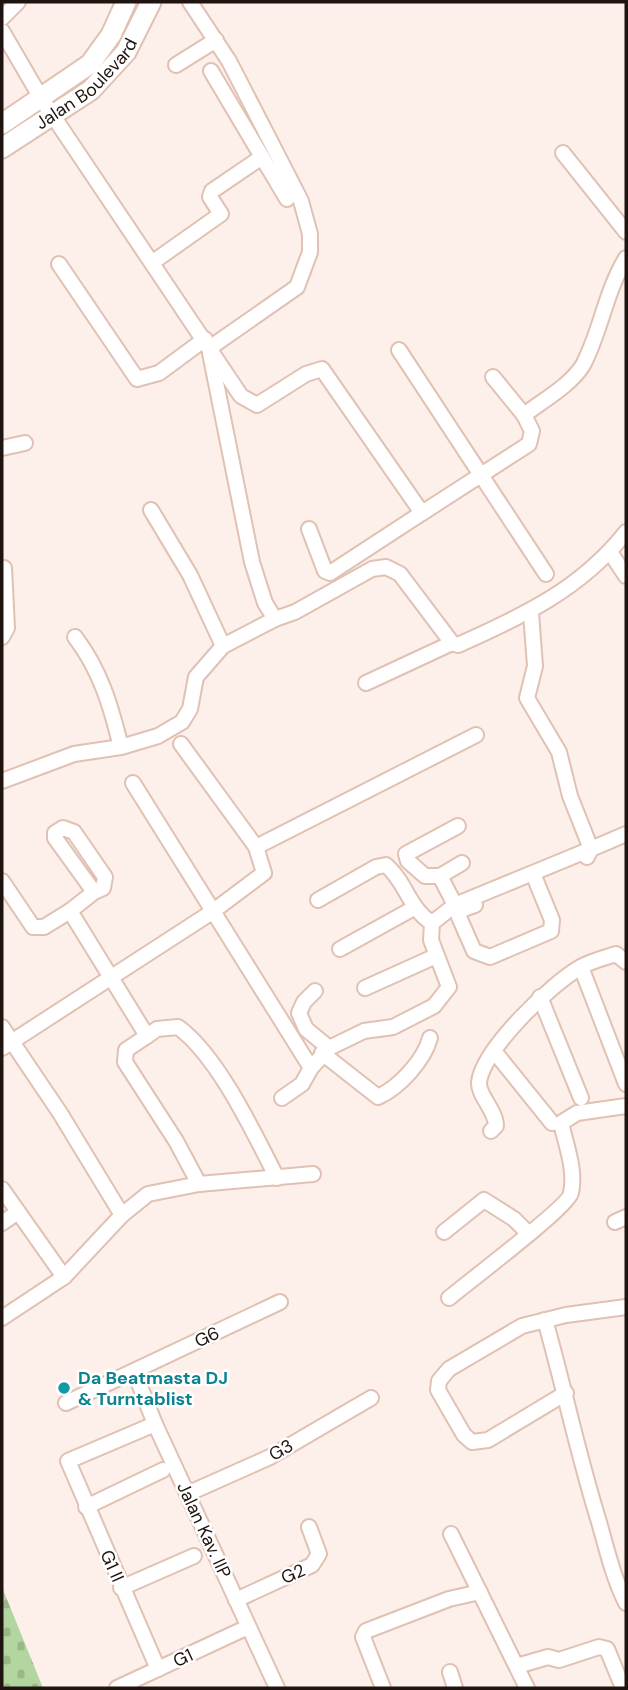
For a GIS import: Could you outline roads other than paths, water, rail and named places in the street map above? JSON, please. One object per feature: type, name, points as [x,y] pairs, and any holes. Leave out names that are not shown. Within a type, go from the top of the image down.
[{"type":"main road","name":"Jalan Boulevard","points":[[2,148],[90,64],[111,35],[126,2]]},
{"type":"main road","name":"Jalan Boulevard","points":[[2,124],[91,90],[126,52],[151,2]]},
{"type":"street","points":[[2,18],[18,2]]},
{"type":"street","points":[[59,264],[137,379],[159,373],[290,294],[297,287],[310,252],[310,234],[301,201],[216,40],[190,2]]},
{"type":"street","points":[[2,31],[47,105],[241,396],[257,405],[306,374],[322,369],[422,513]]},
{"type":"street","points":[[176,65],[216,40]]},
{"type":"street","points":[[211,71],[287,199]]},
{"type":"street","points":[[564,153],[626,232]]},
{"type":"street","points":[[153,262],[221,214],[210,197],[212,191],[262,157]]},
{"type":"street","points":[[524,415],[573,377],[582,365],[611,284],[626,258]]},
{"type":"street","points":[[208,343],[252,562],[265,603],[275,619]]},
{"type":"street","points":[[399,350],[547,574]]},
{"type":"street","points":[[309,529],[325,571],[330,573],[482,476],[533,439],[524,415],[494,377]]},
{"type":"street","points":[[2,448],[25,443]]},
{"type":"street","points":[[151,510],[190,575],[223,646]]},
{"type":"street","points":[[2,781],[74,754],[121,747],[158,736],[182,722],[190,709],[196,677],[223,646],[275,619],[295,612],[373,569],[386,567],[400,574],[453,643],[458,645],[531,613],[587,573],[610,552],[626,531]]},
{"type":"street","points":[[610,552],[626,576]]},
{"type":"street","points":[[2,637],[7,628],[4,568]]},
{"type":"street","points":[[531,613],[535,666],[527,698],[559,752],[570,796],[591,849]]},
{"type":"street","points":[[75,636],[89,655],[107,692],[121,747]]},
{"type":"street","points":[[366,683],[453,643]]},
{"type":"street","points":[[256,847],[476,735]]},
{"type":"street","points":[[7,1045],[212,912],[264,873],[256,847],[181,744]]},
{"type":"street","points":[[134,783],[311,1068]]},
{"type":"street","points":[[458,826],[406,854],[408,862],[425,876],[440,876],[462,863]]},
{"type":"street","points":[[282,1098],[302,1084],[325,1051],[364,1031],[393,1027],[434,1006],[449,987],[430,940],[432,923],[455,905],[626,834]]},
{"type":"street","points":[[536,881],[552,920],[551,931],[490,957],[474,951],[459,917],[461,910],[582,862],[591,849]]},
{"type":"street","points":[[318,900],[376,867],[386,865],[395,872],[414,908],[432,923]]},
{"type":"street","points":[[440,876],[455,905]]},
{"type":"street","points":[[2,881],[33,927],[44,927],[94,892]]},
{"type":"street","points":[[340,949],[414,908]]},
{"type":"street","points":[[70,911],[147,1036]]},
{"type":"street","points":[[491,1131],[496,1126],[496,1119],[480,1087],[480,1079],[494,1051],[540,997],[581,967],[616,954],[626,962]]},
{"type":"street","points":[[365,988],[436,956]]},
{"type":"street","points":[[581,967],[626,1084]]},
{"type":"street","points":[[315,991],[303,1002],[299,1013],[306,1029],[325,1051],[379,1097],[392,1090],[427,1050],[430,1038]]},
{"type":"street","points":[[540,997],[581,1098]]},
{"type":"street","points":[[2,1027],[7,1045],[60,1113],[122,1215]]},
{"type":"street","points":[[199,1184],[176,1141],[125,1062],[126,1050],[157,1029],[178,1027],[197,1040],[253,1131],[276,1178]]},
{"type":"street","points":[[494,1051],[552,1123]]},
{"type":"street","points":[[449,1298],[528,1233],[552,1217],[571,1195],[572,1172],[561,1123],[576,1113],[626,1106]]},
{"type":"street","points":[[2,1318],[64,1276],[122,1215],[148,1194],[199,1184],[313,1174]]},
{"type":"street","points":[[2,1189],[64,1276]]},
{"type":"street","points":[[444,1231],[484,1200],[514,1219],[528,1233]]},
{"type":"street","points":[[2,1223],[18,1212]]},
{"type":"street","name":"G6","points":[[66,1404],[280,1303]]},
{"type":"street","points":[[566,1394],[488,1440],[472,1442],[464,1435],[438,1390],[439,1381],[449,1369],[522,1326],[626,1307]]},
{"type":"street","points":[[545,1320],[566,1394],[585,1482],[608,1561],[626,1604]]},
{"type":"street","name":"Jalan Kav. IIP","points":[[134,1371],[155,1424],[277,1688]]},
{"type":"street","name":"G3","points":[[187,1494],[270,1457],[371,1398]]},
{"type":"street","name":"G1 II","points":[[155,1424],[68,1461],[158,1669]]},
{"type":"street","points":[[86,1507],[163,1470]]},
{"type":"street","name":"G2","points":[[236,1600],[312,1565],[319,1554],[309,1527]]},
{"type":"street","points":[[451,1534],[527,1688]]},
{"type":"street","points":[[121,1588],[194,1556]]},
{"type":"street","points":[[383,1688],[363,1637],[366,1631],[449,1600],[480,1592]]},
{"type":"street","name":"G1","points":[[117,1688],[248,1627]]},
{"type":"street","points":[[517,1666],[548,1657],[559,1660],[599,1647],[607,1649],[623,1688]]},
{"type":"street","points":[[450,1672],[456,1688]]},
{"type":"place","name":"Da Beatmasta DJ & Turntablist","points":[[64,1388]]}]
